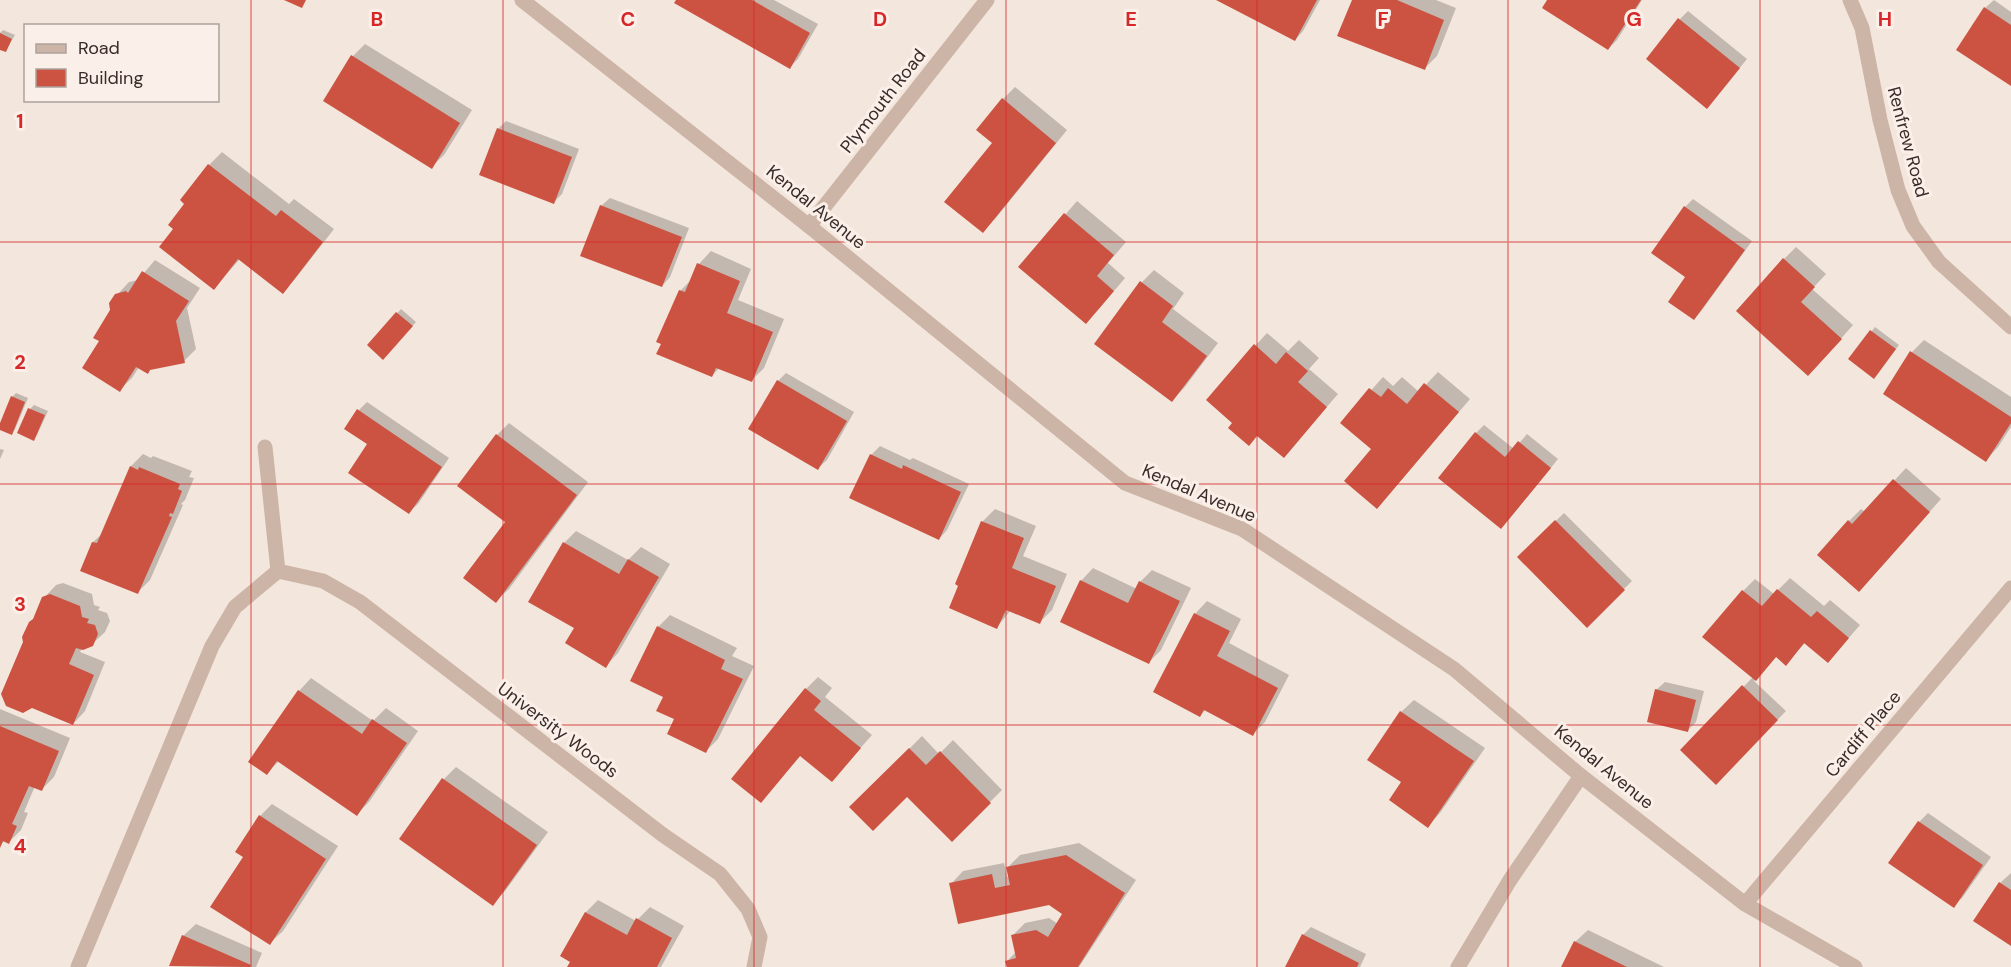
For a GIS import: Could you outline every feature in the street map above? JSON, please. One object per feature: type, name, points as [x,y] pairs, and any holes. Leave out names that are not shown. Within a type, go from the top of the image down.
[{"type":"street","name":"Kendal Avenue","points":[[522,0],[809,226],[1125,483],[1242,529],[1454,669],[1581,776],[1745,904],[1855,967]]},
{"type":"street","name":"Plymouth Road","points":[[809,226],[987,0]]},
{"type":"street","name":"Renfrew Road","points":[[1850,0],[1862,28],[1880,120],[1898,190],[1913,226],[1939,262],[2011,327]]},
{"type":"street","points":[[78,967],[212,646],[236,607],[279,571],[265,447]]},
{"type":"street","name":"University Woods","points":[[279,571],[323,581],[360,602],[663,835],[720,874],[748,909],[760,937],[754,967]]},
{"type":"street","name":"Cardiff Place","points":[[1745,904],[2011,588]]},
{"type":"street","points":[[1458,967],[1510,880],[1581,776]]},
{"type":"building","points":[[284,0],[306,0],[302,8]]},
{"type":"building","points":[[676,0],[752,0],[810,33],[790,69],[674,3]]},
{"type":"building","points":[[1216,0],[1317,0],[1295,41]]},
{"type":"building","points":[[1352,0],[1397,0],[1444,20],[1425,70],[1337,36]]},
{"type":"building","points":[[1547,0],[1641,0],[1608,50],[1542,8]]},
{"type":"building","points":[[1984,7],[2011,25],[2011,86],[1956,50]]},
{"type":"building","points":[[1678,18],[1740,68],[1707,109],[1646,59]]},
{"type":"building","points":[[0,33],[12,39],[6,52],[0,50]]},
{"type":"building","points":[[351,55],[460,123],[432,169],[323,101]]},
{"type":"building","points":[[1002,98],[1056,143],[983,233],[944,202],[992,143],[976,130]]},
{"type":"building","points":[[497,128],[572,157],[554,204],[479,175]]},
{"type":"building","points":[[208,164],[276,216],[281,210],[323,242],[283,294],[238,259],[214,290],[159,247],[173,229],[168,225],[184,204],[180,200]]},
{"type":"building","points":[[600,205],[682,237],[662,287],[580,256]]},
{"type":"building","points":[[1684,206],[1745,250],[1694,320],[1668,302],[1685,277],[1651,253]]},
{"type":"building","points":[[1064,213],[1114,255],[1097,276],[1114,291],[1086,324],[1018,267]]},
{"type":"building","points":[[1783,258],[1815,287],[1801,302],[1842,339],[1808,376],[1736,311]]},
{"type":"building","points":[[697,263],[740,281],[727,313],[773,332],[752,382],[716,368],[712,377],[656,354],[661,344],[656,342],[679,290],[685,292]]},
{"type":"building","points":[[142,271],[189,301],[176,321],[185,363],[150,370],[148,374],[136,367],[120,392],[82,368],[99,341],[93,338],[110,310],[109,303],[115,294],[126,291],[128,293]]},
{"type":"building","points":[[1140,281],[1173,306],[1162,322],[1207,356],[1172,402],[1094,344]]},
{"type":"building","points":[[396,312],[413,326],[383,360],[367,345]]},
{"type":"building","points":[[1870,330],[1896,349],[1874,379],[1848,359]]},
{"type":"building","points":[[1254,344],[1276,364],[1286,352],[1308,371],[1298,382],[1327,407],[1284,458],[1257,436],[1249,446],[1228,428],[1232,423],[1206,400]]},
{"type":"building","points":[[1910,351],[2011,417],[2011,423],[1986,462],[1883,394]]},
{"type":"building","points":[[777,380],[847,421],[818,470],[748,429]]},
{"type":"building","points":[[1424,383],[1459,412],[1377,509],[1344,481],[1371,449],[1340,423],[1369,388],[1381,397],[1388,388],[1407,404]]},
{"type":"building","points":[[11,396],[25,402],[12,435],[0,430],[0,423]]},
{"type":"building","points":[[28,408],[45,415],[34,441],[17,433]]},
{"type":"building","points":[[357,409],[442,467],[409,514],[348,473],[367,444],[344,429]]},
{"type":"building","points":[[1475,432],[1505,457],[1518,441],[1551,468],[1501,529],[1438,478]]},
{"type":"building","points":[[496,434],[577,495],[496,603],[463,578],[505,522],[457,486]]},
{"type":"building","points":[[870,454],[902,469],[903,465],[961,492],[939,540],[849,498]]},
{"type":"building","points":[[130,466],[138,470],[139,467],[180,484],[178,489],[182,491],[173,514],[170,513],[169,516],[172,517],[138,594],[80,571],[92,542],[97,543]]},
{"type":"building","points":[[1893,479],[1930,512],[1859,592],[1817,555],[1848,520],[1852,524]]},
{"type":"building","points":[[1555,520],[1625,590],[1587,628],[1517,557]]},
{"type":"building","points":[[981,521],[1024,538],[1012,568],[1056,586],[1040,624],[1006,610],[997,629],[949,608],[958,586],[955,584]]},
{"type":"building","points":[[563,542],[619,574],[628,559],[659,577],[606,668],[565,643],[574,628],[528,602]]},
{"type":"building","points":[[1080,580],[1128,603],[1139,581],[1180,601],[1149,664],[1060,622]]},
{"type":"building","points":[[1777,589],[1811,617],[1817,611],[1849,638],[1828,663],[1804,643],[1786,666],[1776,657],[1756,681],[1702,637],[1742,590],[1762,606]]},
{"type":"building","points":[[50,594],[80,606],[82,617],[89,619],[87,623],[95,625],[98,634],[93,646],[83,650],[76,648],[69,664],[94,675],[73,725],[32,708],[23,713],[6,706],[1,694],[29,622],[33,619],[42,597]]},
{"type":"building","points":[[1194,613],[1230,631],[1217,656],[1278,688],[1253,736],[1204,710],[1200,717],[1153,692]]},
{"type":"building","points":[[657,626],[725,660],[721,669],[743,679],[706,753],[667,734],[674,719],[656,711],[663,697],[630,681]]},
{"type":"building","points":[[1742,685],[1778,720],[1716,785],[1680,750]]},
{"type":"building","points":[[805,688],[821,701],[814,710],[861,748],[832,782],[800,756],[761,803],[731,779]]},
{"type":"building","points":[[1655,689],[1696,700],[1688,732],[1647,722]]},
{"type":"building","points":[[298,690],[362,734],[372,719],[407,743],[357,816],[277,761],[267,775],[248,762]]},
{"type":"building","points":[[1400,711],[1474,761],[1428,828],[1389,800],[1401,782],[1367,760]]},
{"type":"building","points":[[0,726],[59,751],[42,791],[29,786],[12,824],[17,826],[9,844],[3,841],[0,848]]},
{"type":"building","points":[[909,748],[926,765],[940,751],[991,803],[952,842],[907,797],[873,831],[849,807]]},
{"type":"building","points":[[442,778],[537,845],[493,906],[399,839]]},
{"type":"building","points":[[259,815],[326,859],[270,945],[210,907],[243,857],[235,852]]},
{"type":"building","points":[[1918,821],[1983,865],[1954,908],[1888,863]]},
{"type":"building","points":[[1066,855],[1125,893],[1078,967],[1007,967],[1005,961],[1016,958],[1011,935],[1036,930],[1048,937],[1062,914],[1049,905],[958,924],[949,883],[992,874],[995,888],[1010,885],[1006,867]]},
{"type":"building","points":[[1999,882],[2011,890],[2011,946],[1973,921]]},
{"type":"building","points":[[585,912],[627,935],[636,918],[672,938],[657,967],[567,967],[570,962],[560,956]]},
{"type":"building","points":[[1302,934],[1359,963],[1357,967],[1285,967]]},
{"type":"building","points":[[182,935],[251,965],[250,967],[169,966]]},
{"type":"building","points":[[1574,941],[1627,967],[1561,967]]}]
